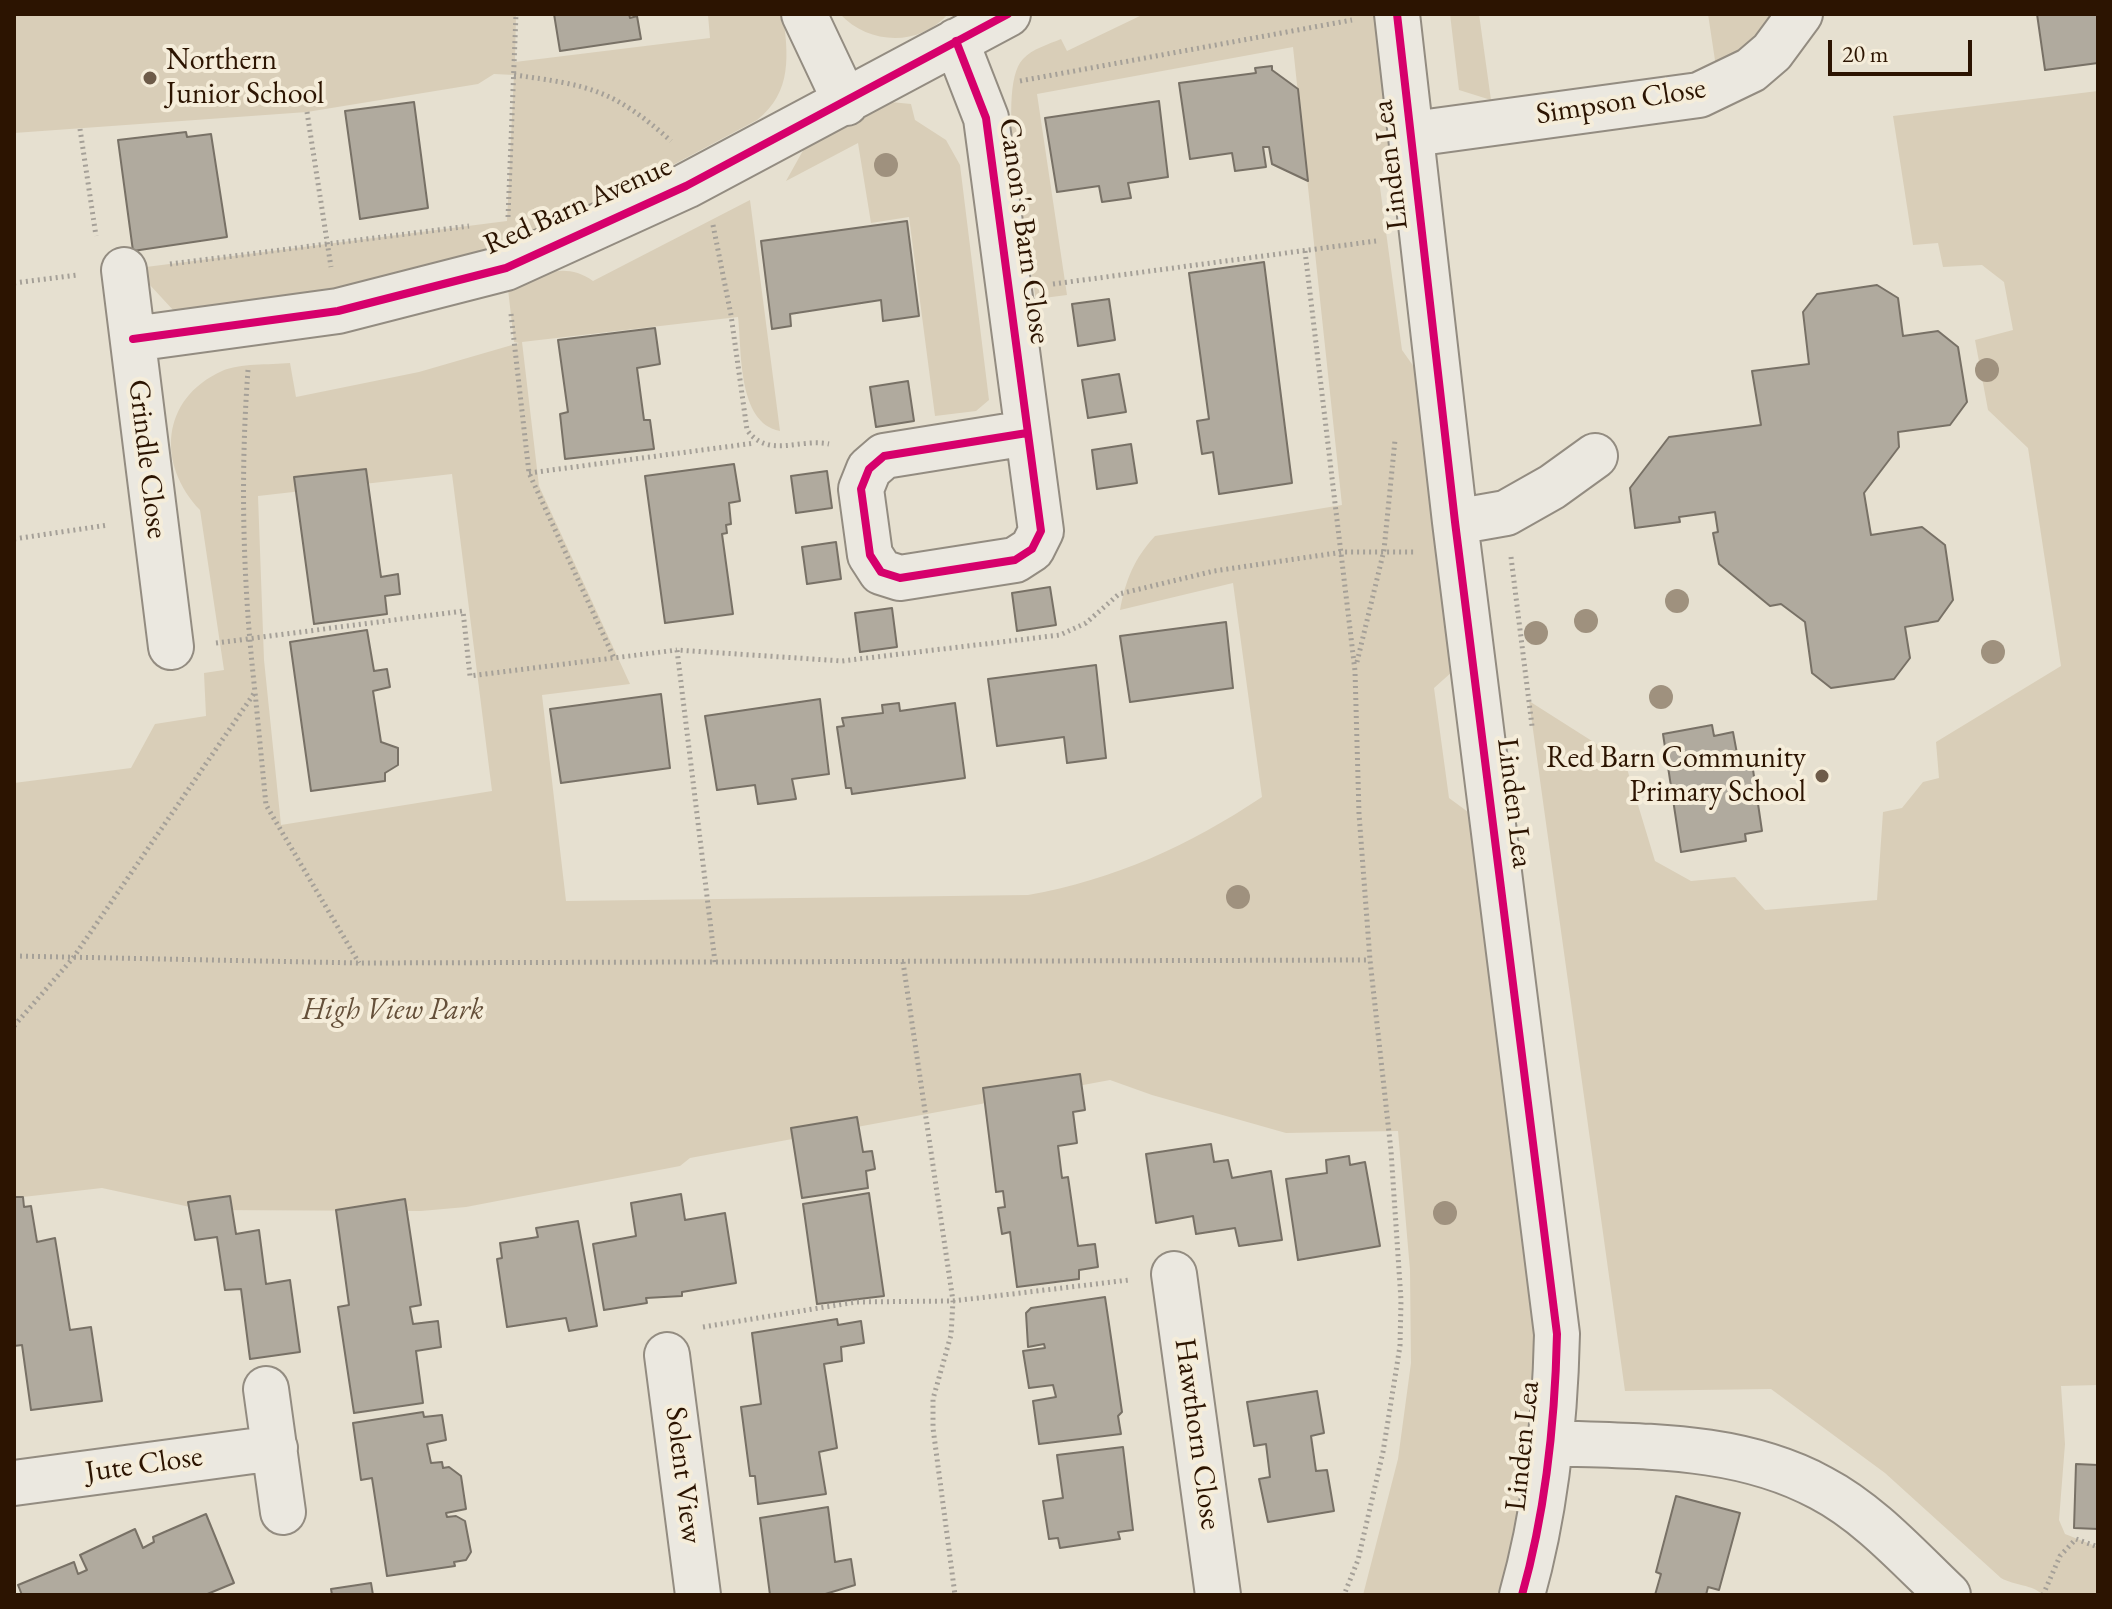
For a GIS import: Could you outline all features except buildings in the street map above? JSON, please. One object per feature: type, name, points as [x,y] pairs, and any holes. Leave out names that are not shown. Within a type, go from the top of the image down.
[{"type":"street","points":[[804,14],[846,103]]},
{"type":"street","name":"Red Barn Avenue","points":[[133,339],[338,311],[506,268],[693,182],[1008,14]]},
{"type":"street","name":"Simpson Close","points":[[1413,134],[1699,95],[1751,70],[1772,52],[1800,14]]},
{"type":"street","name":"Linden Lea","points":[[1380,16],[1413,134],[1457,538],[1557,1334],[1551,1443],[1535,1548],[1522,1595]]},
{"type":"street","name":"Canon's Barn Close","points":[[884,456],[869,469],[861,489],[870,555],[881,572],[900,578],[1015,560],[1032,549],[1041,531],[986,118],[956,41]]},
{"type":"street","name":"Grindle Close","points":[[113,271],[133,339],[171,647]]},
{"type":"street","points":[[884,456],[1027,433]]},
{"type":"street","points":[[1457,538],[1552,487],[1595,456]]},
{"type":"street","name":"Hawthorn Close","points":[[1174,1274],[1218,1595]]},
{"type":"street","name":"Solent View","points":[[667,1355],[698,1595]]},
{"type":"street","points":[[266,1389],[283,1512]]},
{"type":"street","points":[[1551,1443],[1699,1450],[1744,1457],[1820,1487],[1843,1502],[1948,1595]]},
{"type":"street","name":"Jute Close","points":[[14,1483],[275,1448]]},
{"type":"path","points":[[516,14],[506,268],[529,473],[614,658]]},
{"type":"path","points":[[976,90],[1350,17],[1380,16]]},
{"type":"path","points":[[1350,17],[1353,36]]},
{"type":"path","points":[[514,75],[564,83],[619,98],[672,142],[711,221],[723,265],[747,430],[756,443]]},
{"type":"path","points":[[307,112],[338,311]]},
{"type":"path","points":[[80,129],[113,271]]},
{"type":"path","points":[[14,283],[478,225]]},
{"type":"path","points":[[1010,289],[1381,240],[1382,255]]},
{"type":"path","points":[[1305,251],[1355,671],[1359,814],[1370,960],[1391,1151],[1401,1300],[1400,1346],[1383,1452],[1358,1560],[1344,1595]]},
{"type":"path","points":[[251,324],[243,476],[249,640],[266,805],[359,963]]},
{"type":"path","points":[[1355,671],[1384,550],[1395,425]]},
{"type":"path","points":[[529,473],[756,443],[773,447],[817,441],[884,456]]},
{"type":"path","points":[[14,539],[154,518]]},
{"type":"path","points":[[171,647],[249,640],[463,611],[470,676],[677,650],[842,661],[1060,635],[1086,623],[1119,594],[1214,571],[1457,538]]},
{"type":"path","points":[[677,650],[715,962]]},
{"type":"path","points":[[14,1026],[73,958],[255,692]]},
{"type":"path","points":[[14,956],[359,963],[1370,960]]},
{"type":"path","points":[[903,962],[953,1301],[951,1335],[933,1399],[933,1428],[955,1595]]},
{"type":"path","points":[[667,1355],[673,1333],[757,1316],[856,1302],[953,1301],[1174,1274]]},
{"type":"path","points":[[2043,1595],[2060,1556],[2076,1539],[2098,1547]]},
{"type":"green space","points":[[14,14],[516,14],[515,62],[710,38],[708,15],[783,14],[786,58],[777,97],[757,120],[585,212],[506,246],[364,287],[174,311],[149,284],[146,267],[507,221],[514,75],[494,74],[478,84],[307,112],[14,133]]},
{"type":"green space","points":[[840,14],[948,14],[923,32],[894,38],[865,32]]},
{"type":"green space","name":"High View Park","points":[[1144,14],[1375,14],[1394,146],[1379,180],[1402,350],[1426,384],[1462,663],[1434,688],[1449,798],[1483,823],[1544,1357],[1511,1595],[1363,1595],[1398,1459],[1411,1363],[1410,1270],[1398,1131],[1286,1133],[1110,1080],[690,1158],[680,1166],[466,1207],[421,1211],[204,1210],[102,1188],[14,1198],[14,783],[131,768],[155,724],[206,716],[204,673],[224,670],[200,510],[186,492],[172,454],[176,415],[186,398],[201,383],[222,371],[237,367],[290,363],[296,397],[419,372],[519,343],[514,342],[508,289],[550,272],[571,272],[593,281],[750,200],[780,431],[766,425],[749,400],[744,383],[738,317],[522,342],[539,486],[630,684],[542,695],[566,901],[1028,895],[1091,880],[1150,858],[1207,830],[1262,797],[1233,583],[1120,610],[1132,570],[1155,536],[1342,505],[1293,47],[1037,94],[1067,295],[1036,299],[1016,174],[1011,103],[1015,76],[1023,59],[1031,52],[1061,39],[1067,51]],"holes":[[[452,474],[492,791],[281,825],[264,660],[258,496]]]},
{"type":"green space","points":[[1450,14],[1479,14],[1491,100],[1459,90]]},
{"type":"green space","points":[[1708,14],[1779,14],[1766,32],[1716,67]]},
{"type":"green space","points":[[2098,91],[2098,1385],[2061,1386],[2065,1444],[2059,1520],[2065,1534],[2098,1547],[2098,1595],[2043,1595],[2001,1578],[1885,1473],[1771,1389],[1625,1391],[1529,701],[1625,762],[1655,861],[1691,881],[1735,877],[1765,910],[1877,900],[1883,812],[1902,808],[1923,782],[1939,778],[1936,742],[2061,666],[2028,448],[1988,410],[1975,340],[2013,330],[2004,282],[1982,265],[1943,267],[1938,243],[1913,245],[1893,116]]},
{"type":"green space","points":[[891,102],[911,104],[915,120],[946,140],[960,165],[989,400],[976,411],[935,416],[909,217],[871,223],[858,143],[786,181],[810,138]]},
{"type":"cycle path","points":[[133,339],[338,311],[506,268],[686,186],[1008,14]]},
{"type":"cycle path","points":[[1397,14],[1455,522],[1557,1334],[1548,1466],[1522,1595]]},
{"type":"cycle path","points":[[956,41],[986,118],[1041,531],[1032,549],[1015,560],[900,578],[881,572],[870,555],[861,489],[869,469],[884,456],[1027,433]]},
{"type":"place","name":"Northern Junior School","points":[[150,78]]},
{"type":"place","name":"Red Barn Community Primary School","points":[[1822,776]]}]
